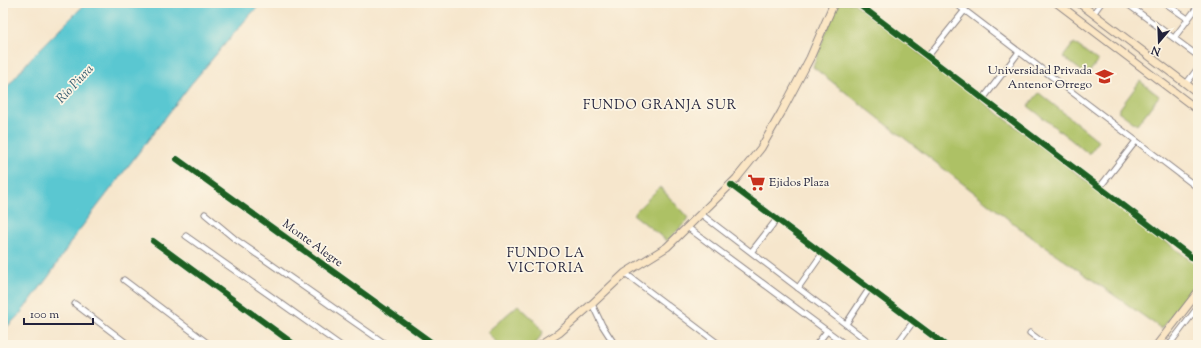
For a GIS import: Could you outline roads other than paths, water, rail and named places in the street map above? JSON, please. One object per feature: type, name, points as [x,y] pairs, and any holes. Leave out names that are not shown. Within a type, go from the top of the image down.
[{"type":"main road","points":[[540,345],[558,333],[625,274],[667,247],[731,185],[756,154],[781,113],[810,58],[834,3]]},
{"type":"main road","points":[[1057,3],[1198,110]]},
{"type":"main road","points":[[1079,3],[1198,93]]},
{"type":"main road","points":[[1158,345],[1198,292]]},
{"type":"street","points":[[857,3],[1198,262]]},
{"type":"street","points":[[955,3],[1198,188]]},
{"type":"street","points":[[1093,14],[1101,3]]},
{"type":"street","points":[[1126,3],[1198,56]]},
{"type":"street","points":[[1165,3],[1188,19]]},
{"type":"street","points":[[1174,38],[1198,6]]},
{"type":"street","points":[[928,56],[964,10]]},
{"type":"street","points":[[983,99],[1019,52]]},
{"type":"street","points":[[1186,84],[1198,68]]},
{"type":"street","points":[[1100,187],[1136,141]]},
{"type":"street","name":"Monte Alegre","points":[[177,159],[435,345]]},
{"type":"street","points":[[731,185],[945,345]]},
{"type":"street","points":[[205,214],[235,239],[387,345]]},
{"type":"street","points":[[701,214],[752,251],[873,345]]},
{"type":"street","points":[[752,251],[777,219]]},
{"type":"street","points":[[687,227],[846,345]]},
{"type":"street","points":[[186,236],[340,345]]},
{"type":"street","points":[[153,241],[295,345]]},
{"type":"street","points":[[798,288],[822,254]]},
{"type":"street","points":[[625,274],[720,345]]},
{"type":"street","points":[[124,280],[210,345]]},
{"type":"street","points":[[846,324],[869,289]]},
{"type":"street","points":[[75,304],[128,345]]},
{"type":"street","points":[[592,304],[602,326],[615,345]]},
{"type":"street","points":[[1169,345],[1198,307]]},
{"type":"street","points":[[896,345],[913,322]]},
{"type":"street","points":[[816,345],[827,331]]},
{"type":"street","points":[[1030,333],[1046,345]]},
{"type":"water","name":"Río Piura","points":[[86,3],[262,3],[248,17],[191,84],[74,237],[49,276],[20,314],[3,331],[3,92],[32,57]]},
{"type":"place","name":"Universidad Privada Antenor Orrego","points":[[1105,77]]},
{"type":"place","name":"Ejidos Plaza","points":[[756,182]]},
{"type":"district","name":"FUNDO GRANJA SUR","points":[[660,104]]},
{"type":"district","name":"FUNDO LA VICTORIA","points":[[546,260]]}]
